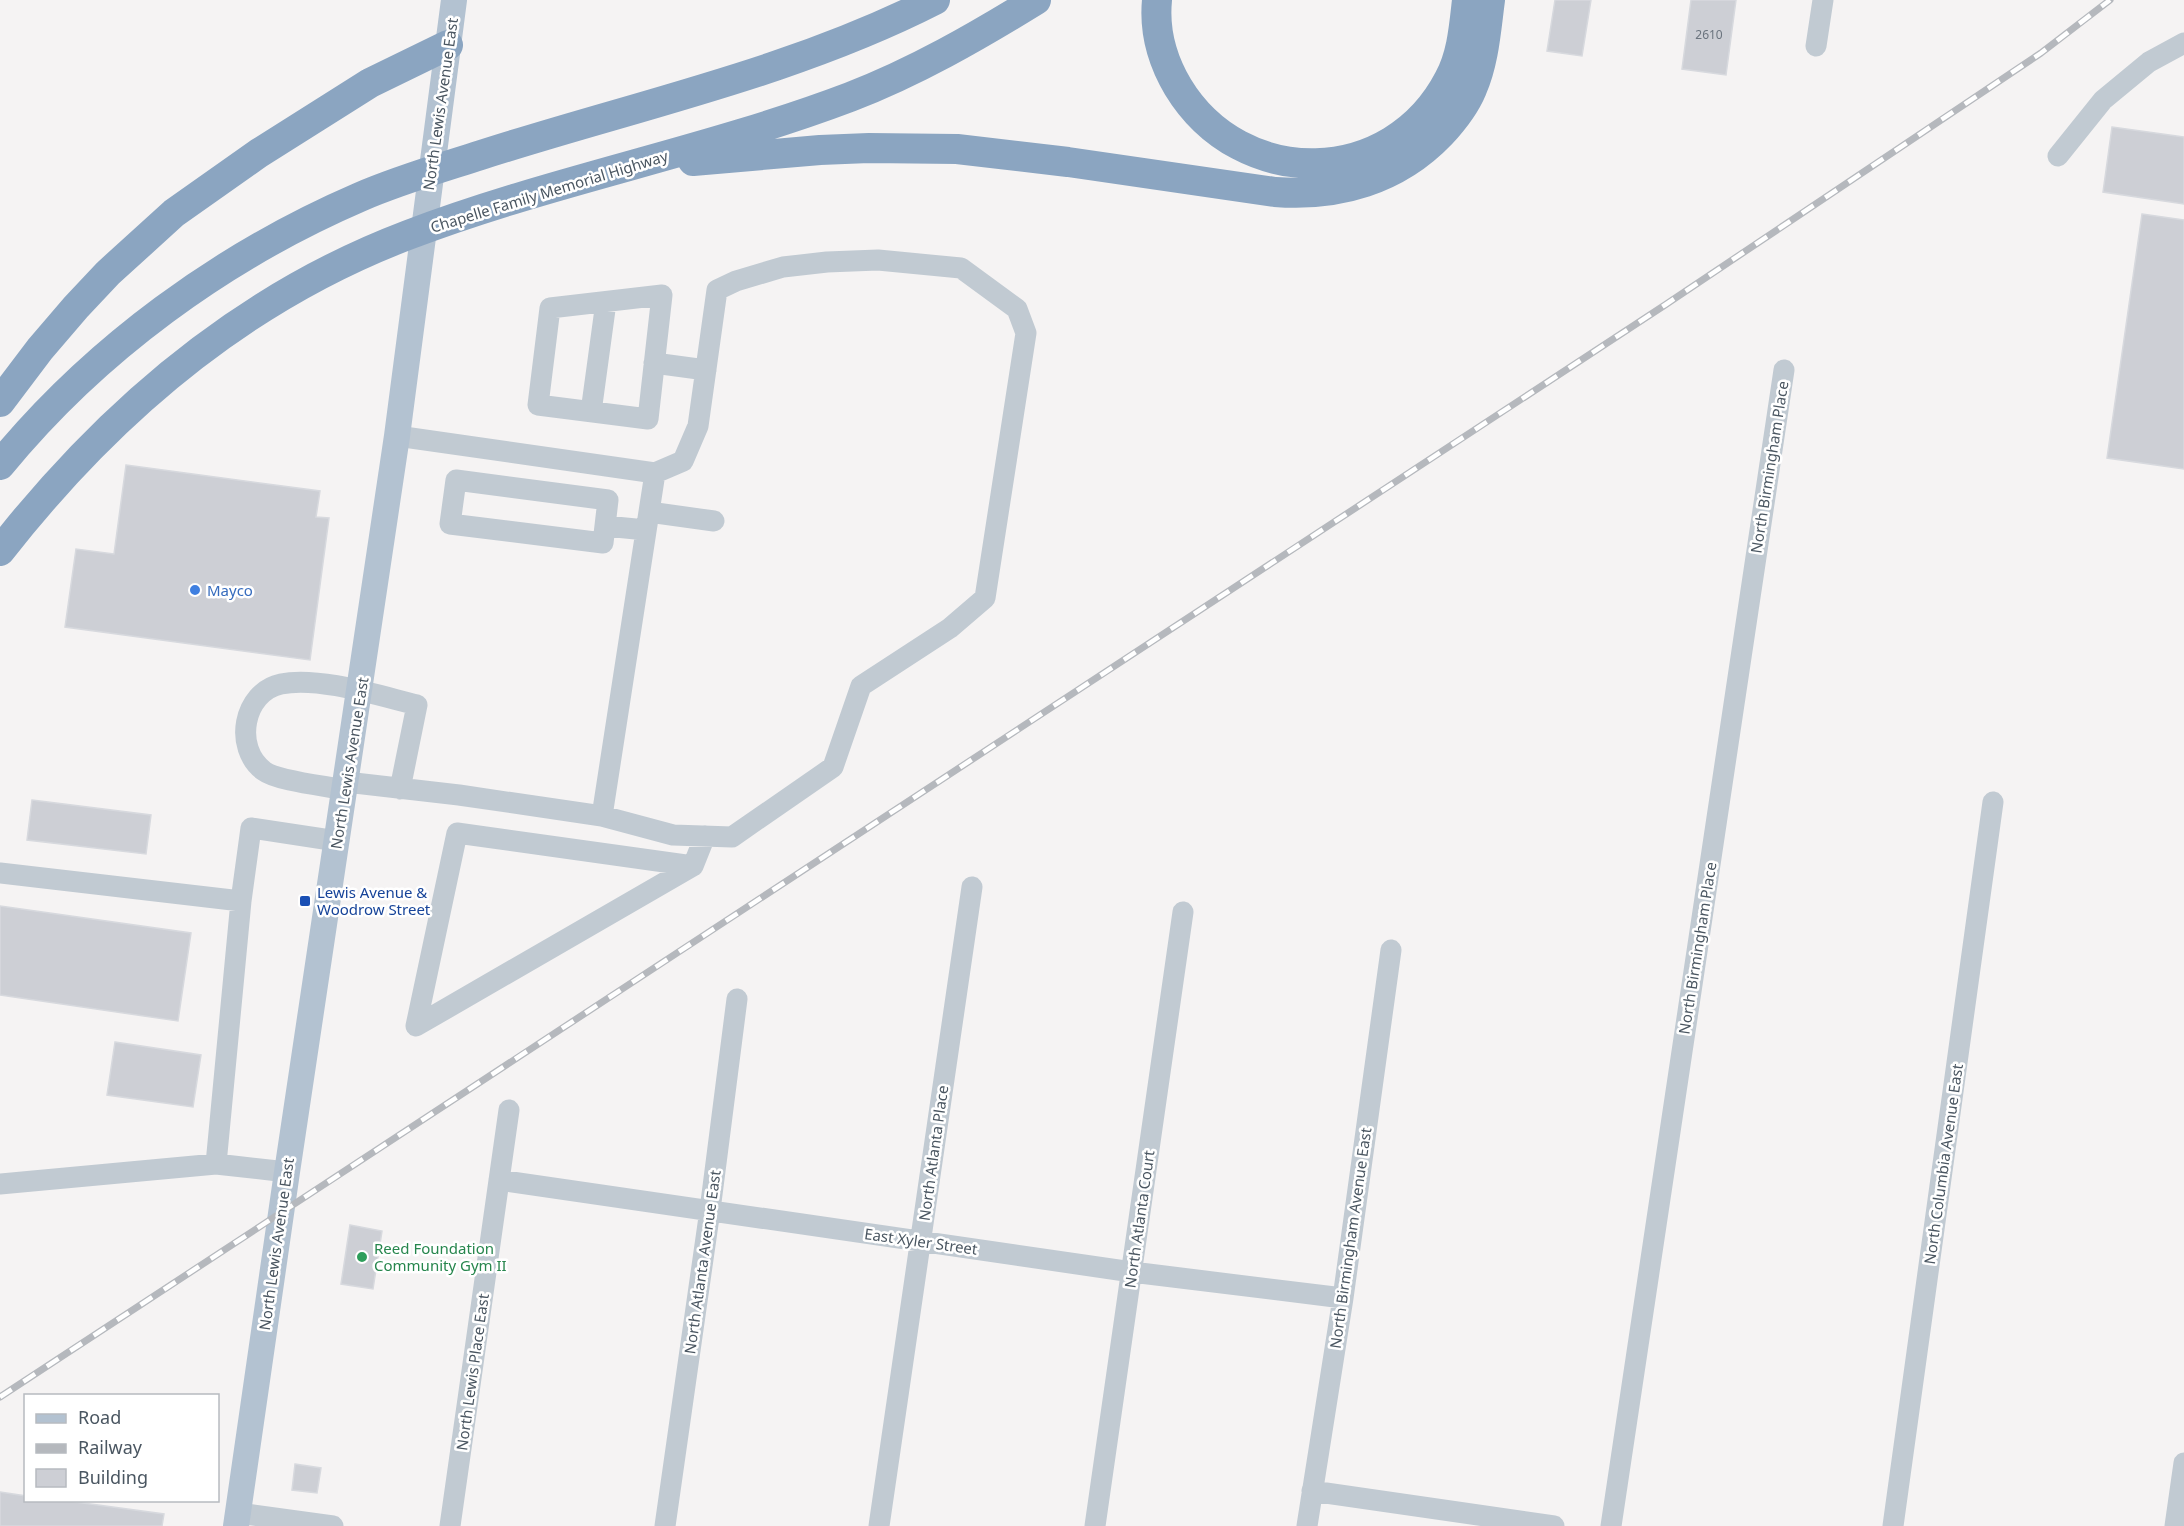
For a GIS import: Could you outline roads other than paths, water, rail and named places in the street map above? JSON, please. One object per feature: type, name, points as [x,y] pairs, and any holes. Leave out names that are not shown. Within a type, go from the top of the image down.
[{"type":"highway","points":[[0,465],[78,381],[128,337],[191,291],[261,247],[362,196],[503,148],[751,74],[885,25],[935,0]]},
{"type":"highway","name":"Chapelle Family Memorial Highway","points":[[0,551],[67,470],[108,428],[154,387],[202,349],[298,287],[351,260],[407,236],[495,204],[767,125],[851,97],[948,52],[1036,0]]},
{"type":"highway","points":[[1157,0],[1157,24],[1166,63],[1184,97],[1199,116],[1222,136],[1246,150],[1273,159],[1305,164],[1338,161],[1371,152],[1400,136],[1427,112],[1444,88],[1456,62],[1462,41],[1467,0]]},
{"type":"highway","points":[[628,166],[820,150],[957,149],[1068,162],[1275,192],[1301,194],[1343,189],[1378,179],[1405,164],[1426,148],[1458,114],[1478,75],[1490,0]]},
{"type":"highway","points":[[0,402],[40,349],[76,307],[108,273],[174,213],[259,153],[370,83],[447,45]]},
{"type":"main road","name":"North Lewis Avenue East","points":[[237,1519],[397,436],[454,0]]},
{"type":"street","points":[[1816,46],[1823,0]]},
{"type":"street","points":[[2058,156],[2103,100],[2149,62],[2184,43]]},
{"type":"street","points":[[397,436],[655,473],[683,461],[698,426],[717,290],[745,278],[783,267],[878,260],[961,267],[1017,309],[1026,333],[985,598],[950,628],[861,686],[833,767],[732,837],[673,835],[602,816],[400,789],[345,786],[265,772],[254,760],[245,742],[246,722],[253,704],[266,688],[298,682],[360,690],[417,705],[400,789]]},
{"type":"street","points":[[662,296],[654,363],[648,419],[538,405],[550,308],[662,296]]},
{"type":"street","points":[[591,412],[606,302]]},
{"type":"street","points":[[654,363],[706,370]]},
{"type":"street","name":"North Birmingham Place","points":[[1611,1526],[1784,370]]},
{"type":"street","points":[[602,816],[655,473]]},
{"type":"street","points":[[456,480],[608,500],[605,526],[603,543],[450,524],[456,480]]},
{"type":"street","points":[[605,526],[647,521],[714,521]]},
{"type":"street","name":"North Columbia Avenue East","points":[[1893,1526],[1993,802]]},
{"type":"street","points":[[216,1164],[241,901],[251,828],[337,841]]},
{"type":"street","points":[[693,866],[457,833],[416,1026],[693,866],[705,836]]},
{"type":"street","points":[[0,873],[241,901]]},
{"type":"street","name":"North Atlanta Place","points":[[879,1526],[972,887]]},
{"type":"street","name":"North Atlanta Court","points":[[1095,1526],[1183,912]]},
{"type":"street","name":"North Birmingham Avenue East","points":[[1307,1526],[1391,950]]},
{"type":"street","name":"North Atlanta Avenue East","points":[[665,1526],[710,1210],[737,999]]},
{"type":"street","name":"North Lewis Place East","points":[[450,1526],[509,1110]]},
{"type":"street","points":[[0,1184],[216,1164],[287,1172]]},
{"type":"street","name":"East Xyler Street","points":[[499,1180],[1132,1272],[1342,1298]]},
{"type":"street","points":[[2175,1526],[2184,1463]]},
{"type":"street","points":[[1312,1491],[1554,1526]]},
{"type":"street","points":[[237,1519],[333,1526]]},
{"type":"railway","points":[[0,1397],[1665,305],[2041,53],[2110,0]]},
{"type":"place","name":"Mayco","points":[[195,590]]},
{"type":"place","name":"Lewis Avenue & Woodrow Street","points":[[305,901]]},
{"type":"place","name":"Reed Foundation Community Gym II","points":[[362,1257]]}]
